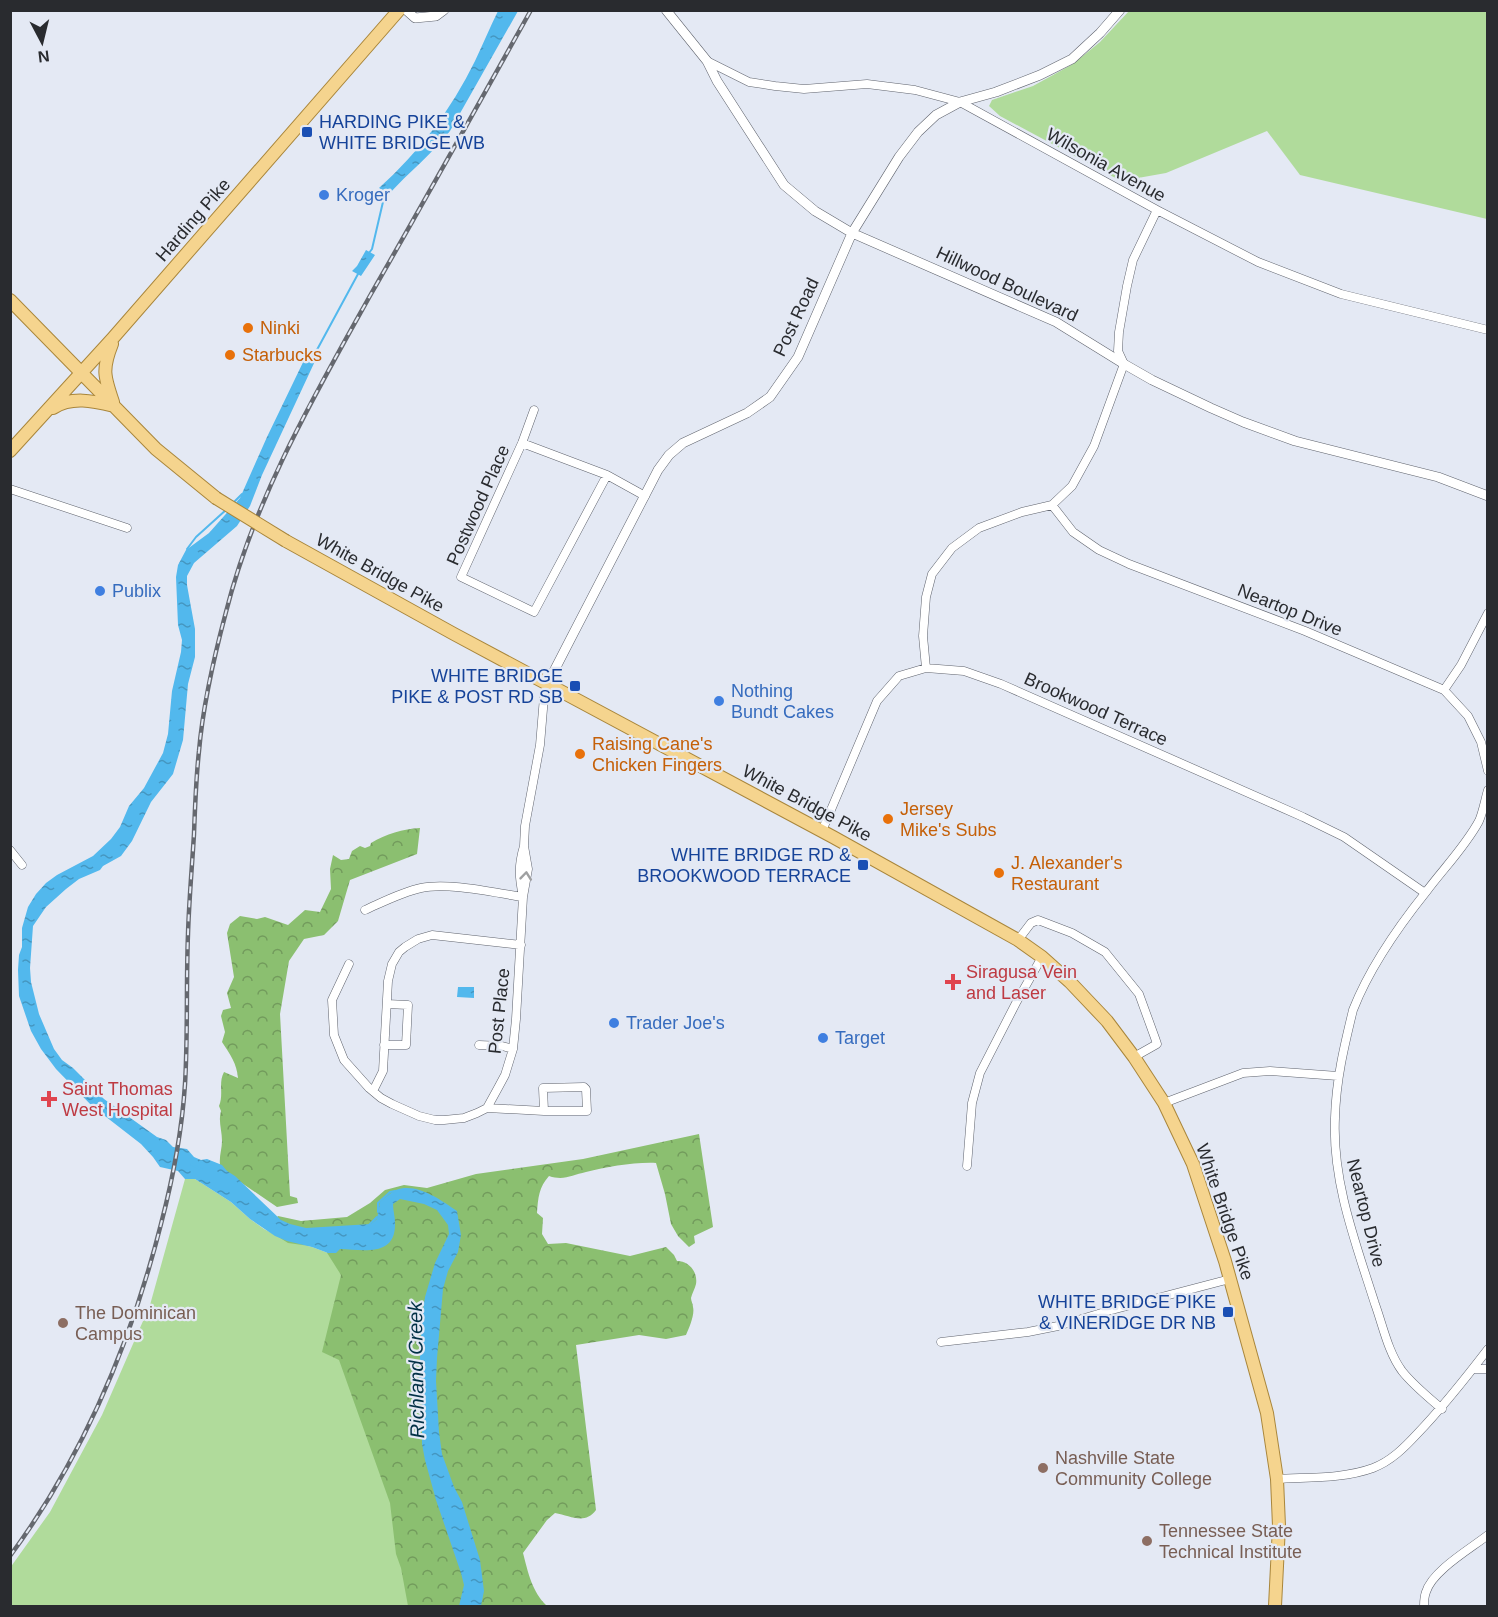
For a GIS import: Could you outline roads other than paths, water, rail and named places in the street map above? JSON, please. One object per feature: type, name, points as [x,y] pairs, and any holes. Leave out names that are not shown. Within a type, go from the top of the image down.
[{"type":"main road","name":"Harding Pike","points":[[10,451],[113,339],[399,10]]},
{"type":"main road","name":"White Bridge Pike","points":[[10,300],[156,449],[216,498],[286,541],[454,634],[822,831],[1018,940],[1042,957],[1070,982],[1107,1021],[1134,1057],[1164,1103],[1193,1164],[1230,1279],[1268,1413],[1277,1479],[1279,1526],[1275,1606]]},
{"type":"main road","points":[[44,414],[65,402],[77,400],[114,406],[104,371],[113,339]]},
{"type":"street","points":[[406,10],[415,18],[436,16],[444,10]]},
{"type":"street","name":"Hillwood Boulevard","points":[[666,10],[707,61],[717,81],[784,185],[815,211],[852,233],[1056,322],[1124,364],[1176,392],[1243,422],[1295,441],[1438,477],[1488,496]]},
{"type":"street","name":"Post Road","points":[[549,685],[658,470],[674,450],[693,437],[747,413],[770,397],[798,357],[852,233],[899,157],[918,132],[936,115],[960,102],[1007,88],[1072,59],[1100,33],[1120,10]]},
{"type":"street","name":"Wilsonia Avenue","points":[[707,61],[749,82],[804,89],[867,84],[915,90],[960,102],[1157,210],[1258,262],[1341,294],[1488,330]]},
{"type":"street","points":[[927,668],[923,636],[926,597],[932,574],[951,548],[979,528],[1022,512],[1052,505],[1072,486],[1082,471],[1094,446],[1124,364],[1118,351],[1127,286],[1133,260],[1157,210]]},
{"type":"street","points":[[522,443],[534,410]]},
{"type":"street","name":"Postwood Place","points":[[607,475],[534,612],[461,577],[522,443],[607,475],[645,496]]},
{"type":"street","points":[[10,489],[127,528]]},
{"type":"street","name":"Neartop Drive","points":[[1052,505],[1073,532],[1099,550],[1443,690],[1468,716],[1481,741],[1488,771]]},
{"type":"street","points":[[1443,690],[1461,665],[1488,613]]},
{"type":"street","name":"Brookwood Terrace","points":[[822,831],[877,701],[899,676],[927,668],[964,671],[988,679],[1303,817],[1344,837],[1425,893]]},
{"type":"street","name":"Post Place","points":[[486,1108],[505,1075],[513,1049],[523,897],[519,864],[540,745],[544,698],[549,685]]},
{"type":"street","name":"Neartop Drive","points":[[1442,1409],[1401,1370],[1390,1348],[1356,1245],[1337,1160],[1335,1119],[1338,1076],[1356,1002],[1383,953],[1425,893],[1470,837],[1480,819],[1488,790]]},
{"type":"street","points":[[10,850],[22,865]]},
{"type":"street","points":[[365,910],[411,891],[430,887],[460,888],[523,897]]},
{"type":"street","points":[[1018,940],[1030,923],[1038,920],[1072,933],[1105,951],[1139,994],[1157,1044],[1134,1057]]},
{"type":"street","points":[[373,1091],[383,1071],[388,981],[392,964],[399,952],[418,939],[432,935],[521,945]]},
{"type":"street","points":[[967,1166],[972,1103],[980,1073],[1042,957]]},
{"type":"street","points":[[349,964],[333,1000],[334,1035],[344,1060],[373,1091],[392,1104],[419,1116],[435,1120],[464,1118],[486,1108],[544,1111],[587,1111],[586,1089],[584,1087],[543,1088],[544,1111]]},
{"type":"street","points":[[384,1045],[406,1045],[408,1005],[387,1004]]},
{"type":"street","points":[[478,1045],[513,1049]]},
{"type":"street","points":[[1164,1103],[1243,1073],[1270,1071],[1338,1076]]},
{"type":"street","points":[[942,1342],[1028,1332],[1058,1326],[1230,1279]]},
{"type":"street","points":[[1277,1479],[1337,1476],[1374,1467],[1396,1455],[1442,1409],[1488,1349]]},
{"type":"street","points":[[1473,1369],[1488,1369]]},
{"type":"street","points":[[1424,1606],[1426,1591],[1434,1578],[1488,1535]]},
{"type":"water","points":[[498,11],[518,11],[450,131],[389,194],[379,188],[408,160],[445,113],[466,79]]},
{"type":"water","points":[[366,250],[375,255],[361,276],[352,271]]},
{"type":"water","points":[[307,354],[316,359],[250,506],[237,526],[194,563],[187,576],[195,629],[195,657],[188,684],[183,740],[173,774],[151,802],[132,841],[121,856],[100,870],[79,879],[66,889],[46,907],[33,926],[31,982],[39,1014],[54,1049],[62,1060],[104,1099],[157,1137],[166,1140],[173,1147],[187,1149],[194,1157],[222,1165],[281,1220],[306,1228],[371,1224],[377,1219],[380,1202],[394,1191],[404,1188],[428,1193],[457,1211],[461,1235],[458,1252],[448,1271],[443,1289],[437,1358],[439,1432],[442,1454],[462,1502],[480,1560],[484,1591],[481,1606],[459,1606],[464,1585],[436,1500],[422,1444],[422,1402],[419,1378],[422,1315],[435,1263],[449,1234],[448,1225],[437,1210],[424,1204],[400,1199],[393,1204],[394,1234],[390,1242],[377,1249],[340,1249],[336,1253],[328,1253],[275,1236],[250,1219],[231,1202],[195,1179],[185,1179],[178,1171],[160,1167],[141,1144],[92,1106],[56,1069],[41,1049],[31,1031],[19,996],[19,955],[22,947],[22,928],[28,907],[46,883],[93,856],[111,839],[120,827],[129,806],[144,788],[163,753],[182,640],[178,625],[176,577],[178,565],[186,550],[209,533],[240,498]]},
{"type":"water","points":[[458,987],[474,987],[474,998],[457,997]]},
{"type":"waterway","name":"Richland Creek","points":[[369,253],[372,249],[386,189]]},
{"type":"waterway","name":"Richland Creek","points":[[312,359],[358,274]]},
{"type":"waterway","name":"Richland Creek","points":[[233,503],[242,494]]},
{"type":"waterway","name":"Richland Creek","points":[[187,549],[196,537],[227,509]]},
{"type":"waterway","name":"Richland Creek","points":[[191,1164],[202,1170]]},
{"type":"waterway","name":"Richland Creek","points":[[378,1212],[378,1203],[390,1192],[395,1191]]},
{"type":"waterway","name":"Richland Creek","points":[[368,1226],[377,1217]]},
{"type":"railway","points":[[10,1556],[60,1479],[102,1398],[135,1312],[161,1224],[184,1102],[188,922],[201,733],[213,663],[238,570],[270,488],[308,409],[531,10]]},
{"type":"place","name":"HARDING PIKE & WHITE BRIDGE WB","points":[[307,132]]},
{"type":"place","name":"Kroger","points":[[324,195]]},
{"type":"place","name":"Ninki","points":[[248,328]]},
{"type":"place","name":"Starbucks","points":[[230,355]]},
{"type":"place","name":"Publix","points":[[100,591]]},
{"type":"place","name":"WHITE BRIDGE PIKE & POST RD SB","points":[[575,686]]},
{"type":"place","name":"Nothing Bundt Cakes","points":[[719,701]]},
{"type":"place","name":"Raising Cane's Chicken Fingers","points":[[580,754]]},
{"type":"place","name":"Jersey Mike's Subs","points":[[888,819]]},
{"type":"place","name":"WHITE BRIDGE RD & BROOKWOOD TERRACE","points":[[863,865]]},
{"type":"place","name":"J. Alexander's Restaurant","points":[[999,873]]},
{"type":"place","name":"Siragusa Vein and Laser","points":[[953,982]]},
{"type":"place","name":"Trader Joe's","points":[[614,1023]]},
{"type":"place","name":"Target","points":[[823,1038]]},
{"type":"place","name":"Saint Thomas West Hospital","points":[[49,1099]]},
{"type":"place","name":"WHITE BRIDGE PIKE & VINERIDGE DR NB","points":[[1228,1312]]},
{"type":"place","name":"The Dominican Campus","points":[[63,1323]]},
{"type":"place","name":"Nashville State Community College","points":[[1043,1468]]},
{"type":"place","name":"Tennessee State Technical Institute","points":[[1147,1541]]}]
